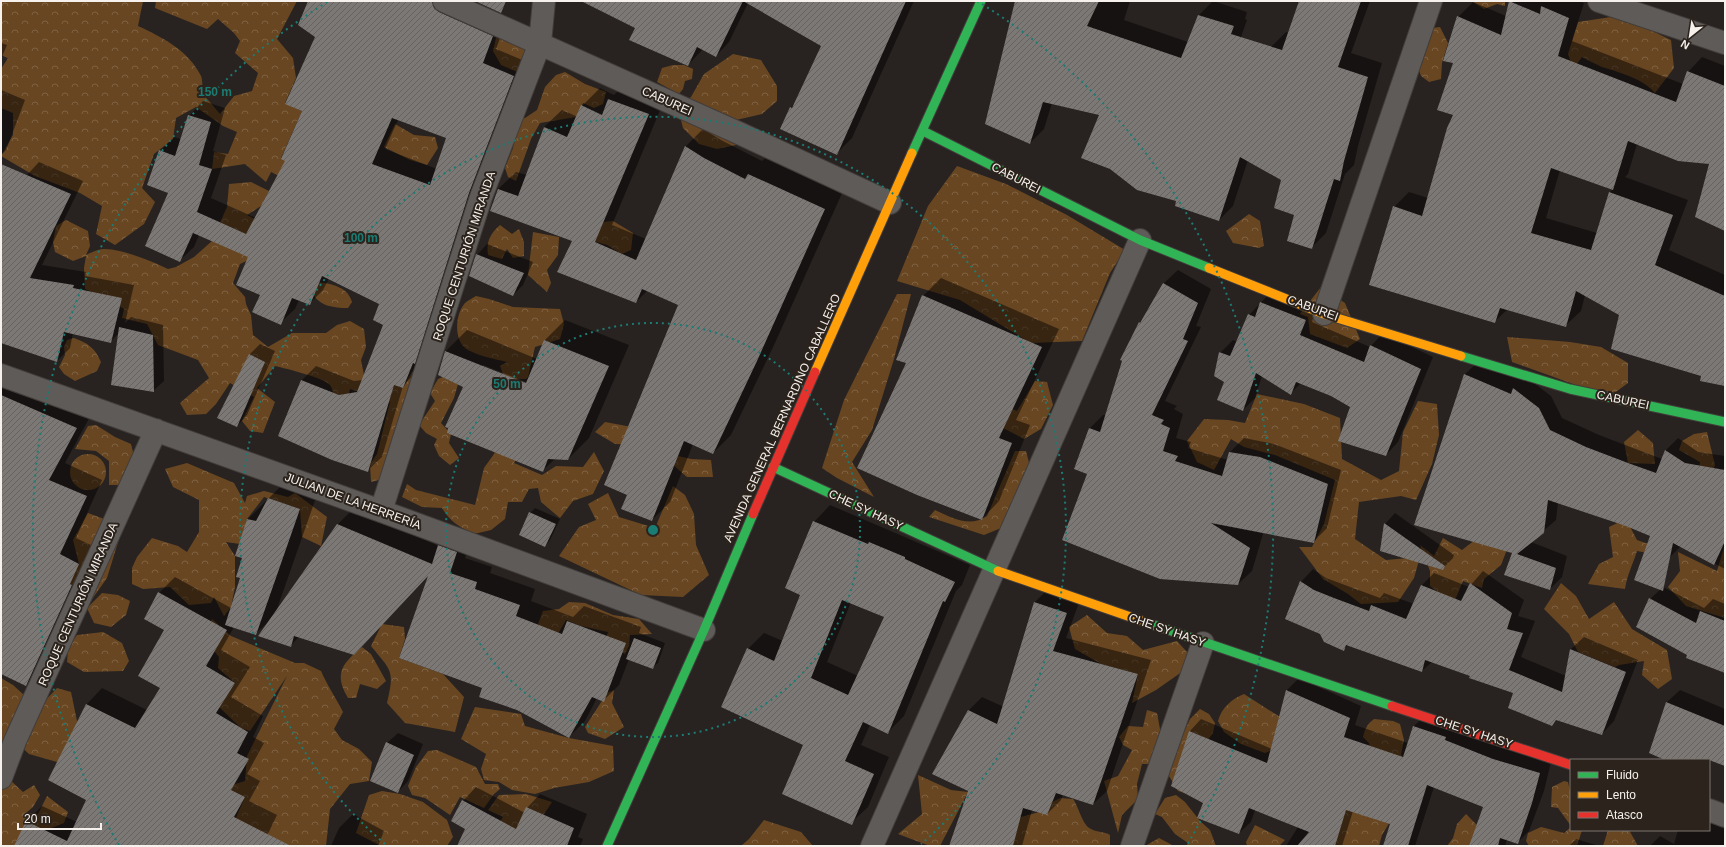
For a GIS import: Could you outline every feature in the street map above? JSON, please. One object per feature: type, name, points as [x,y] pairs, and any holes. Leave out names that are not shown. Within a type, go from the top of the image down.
[{"type":"street","name":"CABUREI","points":[[444,1],[540,43],[890,203]]},
{"type":"street","name":"ROQUE CENTURIÓN MIRANDA","points":[[381,511],[481,197],[540,43],[544,1]]},
{"type":"street","name":"AVENIDA GENERAL BERNARDINO CABALLERO","points":[[607,846],[704,630],[773,467],[890,203],[982,1]]},
{"type":"street","points":[[1324,314],[1431,1]]},
{"type":"street","points":[[1599,1],[1725,44]]},
{"type":"street","name":"CABUREI","points":[[923,132],[1140,240],[1324,314],[1570,389],[1725,422]]},
{"type":"street","points":[[872,846],[1140,240]]},
{"type":"street","name":"JULIAN DE LA HERRERÍA","points":[[1,375],[381,511],[704,630]]},
{"type":"street","name":"ROQUE CENTURIÓN MIRANDA","points":[[1,778],[15,741],[156,430]]},
{"type":"street","name":"CHE SY HASY","points":[[773,467],[994,569],[1203,643],[1570,765]]},
{"type":"street","points":[[1132,846],[1203,643]]},
{"type":"street","points":[[1710,810],[1725,816]]},
{"type":"green space","points":[[1,1],[143,1],[138,26],[165,40],[189,59],[201,76],[203,94],[220,114],[234,96],[252,91],[258,73],[235,53],[240,41],[234,33],[218,19],[207,29],[155,8],[156,1],[297,1],[277,39],[293,58],[296,78],[285,103],[302,111],[281,158],[296,166],[314,192],[271,172],[266,182],[245,164],[212,169],[214,152],[228,154],[237,132],[223,126],[196,107],[176,118],[173,139],[154,154],[142,188],[155,202],[144,224],[115,245],[96,234],[102,206],[80,193],[35,176],[1,156],[13,135],[13,113],[1,108],[1,69],[8,58],[1,55]]},
{"type":"green space","points":[[1471,1],[1505,1],[1505,6],[1497,4],[1484,9]]},
{"type":"green space","points":[[1611,17],[1642,26],[1671,40],[1674,68],[1655,93],[1644,83],[1638,80],[1602,67],[1582,57],[1573,69],[1568,54],[1578,22]]},
{"type":"green space","points":[[1440,27],[1448,43],[1442,63],[1441,79],[1429,82],[1421,76],[1417,65],[1432,28]]},
{"type":"green space","points":[[496,38],[540,49],[527,76],[501,65],[493,51]]},
{"type":"green space","points":[[733,54],[761,60],[777,86],[777,101],[762,114],[732,121],[741,134],[736,145],[717,149],[699,144],[683,128],[680,116],[684,102],[691,97],[704,74]]},
{"type":"green space","points":[[673,65],[684,65],[693,69],[692,79],[685,81],[683,89],[679,94],[657,82],[662,68]]},
{"type":"green space","points":[[565,72],[585,84],[606,92],[603,104],[594,108],[583,103],[576,117],[540,123],[531,139],[516,181],[508,177],[505,168],[513,148],[518,120],[525,118],[537,110],[545,87],[556,75]]},
{"type":"green space","points":[[395,124],[414,135],[435,137],[438,148],[427,165],[410,160],[384,147]]},
{"type":"green space","points":[[957,166],[1006,184],[1067,215],[1125,250],[1110,273],[1082,341],[1031,343],[960,300],[897,281],[928,206]]},
{"type":"green space","points":[[251,182],[269,191],[261,206],[247,215],[266,225],[255,257],[240,264],[233,283],[245,297],[246,304],[251,315],[253,335],[268,347],[292,333],[326,333],[337,325],[350,321],[364,329],[366,347],[361,360],[364,375],[403,388],[412,372],[420,364],[386,478],[371,482],[370,464],[377,454],[390,402],[350,389],[347,404],[334,400],[332,388],[326,382],[275,366],[257,388],[275,402],[263,433],[250,431],[242,421],[254,397],[230,383],[216,404],[206,414],[187,415],[180,403],[209,378],[198,360],[158,345],[147,324],[122,318],[124,309],[104,297],[85,289],[84,268],[86,256],[73,261],[55,252],[53,242],[56,226],[66,220],[88,231],[90,246],[86,255],[98,250],[113,250],[153,262],[168,269],[176,267],[194,257],[212,241],[227,207],[229,184]]},
{"type":"green space","points":[[1249,214],[1260,221],[1264,246],[1259,248],[1233,243],[1226,231]]},
{"type":"green space","points":[[613,221],[633,233],[631,250],[622,254],[607,245],[593,241],[604,222]]},
{"type":"green space","points":[[500,225],[512,234],[519,229],[524,242],[524,256],[513,258],[507,249],[502,259],[488,255],[488,242]]},
{"type":"green space","points":[[533,232],[559,237],[558,255],[547,270],[551,283],[547,292],[528,275]]},
{"type":"green space","points":[[318,282],[334,285],[347,293],[352,302],[348,308],[332,307],[318,300],[312,291]]},
{"type":"green space","points":[[1321,287],[1345,303],[1360,339],[1347,348],[1310,334],[1308,317],[1300,314]]},
{"type":"green space","points":[[897,294],[911,294],[894,359],[872,430],[852,462],[874,497],[837,478],[822,468],[844,400]]},
{"type":"green space","points":[[476,296],[513,307],[560,309],[564,324],[560,339],[535,347],[528,377],[526,379],[516,379],[503,374],[500,366],[507,362],[472,352],[463,346],[458,335],[457,328],[459,314],[465,303]]},
{"type":"green space","points":[[1507,337],[1570,342],[1601,347],[1628,363],[1628,383],[1609,397],[1512,362]]},
{"type":"green space","points":[[74,338],[90,347],[96,353],[101,362],[97,371],[75,381],[64,374],[59,367],[65,355],[64,347],[67,340]]},
{"type":"green space","points":[[443,377],[458,384],[454,398],[441,423],[451,434],[449,443],[459,458],[450,465],[439,456],[434,445],[437,439],[426,433],[419,425],[435,401],[430,393],[438,379]]},
{"type":"green space","points":[[1035,381],[1047,382],[1053,405],[1041,429],[1024,439],[980,416],[988,398],[1017,411]]},
{"type":"green space","points":[[1257,394],[1304,404],[1340,418],[1342,459],[1381,480],[1399,471],[1403,432],[1418,401],[1437,404],[1439,435],[1432,464],[1416,500],[1401,496],[1359,502],[1355,539],[1386,560],[1420,557],[1414,578],[1398,602],[1361,604],[1348,594],[1323,579],[1299,547],[1312,547],[1324,524],[1335,480],[1275,455],[1244,447],[1231,439],[1214,470],[1197,462],[1187,441],[1204,419],[1228,420],[1245,423]]},
{"type":"green space","points":[[605,422],[632,427],[667,441],[678,456],[691,459],[711,460],[713,477],[687,477],[665,458],[643,445],[615,444],[595,432]]},
{"type":"green space","points":[[96,425],[115,437],[131,444],[135,460],[121,485],[109,485],[109,461],[96,451],[75,449],[88,426]]},
{"type":"green space","points":[[1638,430],[1653,443],[1655,464],[1628,463],[1624,442]]},
{"type":"green space","points":[[503,432],[527,439],[514,463],[542,475],[556,466],[583,467],[594,452],[604,471],[593,494],[573,501],[560,518],[541,502],[538,488],[529,489],[522,502],[508,502],[505,519],[491,530],[474,534],[456,524],[448,517],[442,508],[422,507],[402,497],[407,484],[416,490],[475,505],[484,468],[494,454]]},
{"type":"green space","points":[[1707,432],[1715,465],[1708,485],[1696,489],[1700,462],[1679,450],[1682,441],[1694,434]]},
{"type":"green space","points":[[1015,451],[1026,451],[1031,470],[1010,505],[1006,526],[984,535],[929,517],[935,510],[954,519],[968,521],[981,520],[987,516]]},
{"type":"green space","points":[[88,454],[98,457],[103,462],[106,472],[103,482],[98,487],[88,490],[78,487],[73,482],[70,472],[73,462],[78,457]]},
{"type":"green space","points":[[187,463],[234,483],[245,503],[247,496],[264,491],[288,497],[295,493],[327,517],[321,546],[302,537],[300,509],[264,497],[247,519],[240,544],[226,542],[235,556],[235,587],[231,607],[224,616],[214,597],[211,603],[189,605],[170,587],[143,589],[132,584],[132,568],[137,557],[152,538],[178,546],[187,552],[199,532],[199,500],[173,487],[165,469]]},
{"type":"green space","points":[[673,486],[685,495],[694,514],[696,545],[709,575],[683,597],[641,595],[559,556],[579,527],[596,520],[588,504],[608,493],[619,517],[655,528]]},
{"type":"green space","points":[[88,513],[123,526],[107,578],[90,602],[66,600],[76,587],[65,581],[79,564],[73,540]]},
{"type":"green space","points":[[1626,519],[1637,540],[1665,550],[1669,557],[1637,551],[1625,589],[1588,584],[1599,564],[1613,557],[1609,527]]},
{"type":"green space","points":[[1443,538],[1462,550],[1475,540],[1508,547],[1501,565],[1484,579],[1482,588],[1463,581],[1453,605],[1430,586],[1430,571],[1420,545],[1434,556]]},
{"type":"green space","points":[[1725,544],[1725,618],[1686,606],[1668,587],[1680,571],[1678,552],[1717,571]]},
{"type":"green space","points":[[1561,583],[1576,596],[1589,619],[1614,602],[1632,629],[1667,650],[1672,679],[1658,689],[1642,675],[1644,661],[1615,667],[1578,652],[1569,634],[1544,609]]},
{"type":"green space","points":[[102,593],[118,595],[130,601],[126,615],[111,627],[94,623],[87,608]]},
{"type":"green space","points":[[569,602],[585,603],[613,615],[639,619],[652,634],[630,635],[629,646],[625,654],[605,645],[608,632],[581,626],[566,620],[551,646],[542,640],[538,624],[543,611],[559,609]]},
{"type":"green space","points":[[1087,615],[1107,633],[1127,636],[1143,650],[1177,641],[1196,662],[1156,690],[1132,703],[1138,674],[1101,664],[1075,649],[1069,627]]},
{"type":"green space","points":[[212,619],[231,636],[295,663],[304,663],[321,671],[343,712],[334,729],[342,740],[359,749],[372,762],[369,781],[350,784],[330,809],[326,846],[258,846],[234,822],[245,797],[225,787],[245,781],[247,756],[287,676],[250,731],[241,728],[219,707],[235,683],[218,668],[219,657],[203,638]]},
{"type":"green space","points":[[382,624],[404,627],[405,639],[399,658],[443,674],[464,697],[455,732],[405,723],[387,703],[391,683],[390,671],[371,646]]},
{"type":"green space","points":[[103,632],[122,643],[129,661],[123,671],[84,672],[67,662],[68,648],[77,635]]},
{"type":"green space","points":[[362,647],[371,654],[386,681],[377,689],[360,684],[356,698],[348,698],[341,682],[342,669],[350,658]]},
{"type":"green space","points":[[1,678],[13,685],[25,696],[1,753]]},
{"type":"green space","points":[[57,688],[71,692],[77,721],[73,743],[57,762],[29,754],[15,741],[41,705]]},
{"type":"green space","points":[[614,690],[612,703],[624,727],[605,739],[588,733],[585,727],[607,693]]},
{"type":"green space","points":[[1244,694],[1280,717],[1270,751],[1265,753],[1241,744],[1224,732],[1218,721],[1228,704],[1235,698]]},
{"type":"green space","points":[[475,707],[521,714],[525,726],[569,738],[613,746],[614,771],[589,782],[554,788],[535,794],[512,790],[499,782],[484,780],[481,769],[486,754],[461,739]]},
{"type":"green space","points":[[1200,709],[1209,714],[1215,723],[1213,733],[1207,741],[1188,794],[1178,791],[1166,771],[1190,719]]},
{"type":"green space","points":[[1147,710],[1157,713],[1162,740],[1157,764],[1142,764],[1137,784],[1138,799],[1122,815],[1118,833],[1104,781],[1118,776],[1132,750],[1123,745],[1119,737],[1128,726],[1143,727]]},
{"type":"green space","points":[[1374,719],[1393,721],[1400,724],[1404,740],[1401,754],[1407,769],[1391,820],[1382,835],[1379,846],[1327,846],[1371,755],[1369,743],[1363,737],[1367,727]]},
{"type":"green space","points":[[437,750],[476,767],[485,784],[498,784],[500,789],[494,794],[484,808],[460,797],[450,815],[425,798],[412,795],[408,786],[416,767],[428,751]]},
{"type":"green space","points":[[918,775],[951,790],[968,792],[940,846],[930,846],[898,834],[922,814]]},
{"type":"green space","points":[[1,778],[8,778],[23,792],[34,785],[40,795],[33,807],[26,813],[38,814],[47,796],[68,812],[64,823],[39,833],[20,846],[1,846]]},
{"type":"green space","points":[[1564,781],[1568,782],[1570,791],[1570,825],[1558,808],[1551,807],[1552,787]]},
{"type":"green space","points":[[382,791],[400,794],[423,802],[447,820],[453,837],[447,846],[381,846],[356,833],[369,795]]},
{"type":"green space","points":[[526,794],[552,802],[537,825],[526,830],[494,831],[503,817],[488,810],[499,795]]},
{"type":"green space","points":[[1176,795],[1185,802],[1200,821],[1210,830],[1216,846],[1186,846],[1188,843],[1175,834],[1162,817],[1155,814],[1165,798]]},
{"type":"green space","points":[[1060,798],[1073,799],[1085,824],[1088,827],[1110,835],[1110,846],[1014,845],[1013,833],[1021,817],[1043,811],[1052,802]]},
{"type":"green space","points":[[1466,814],[1477,825],[1472,846],[1447,846],[1453,838],[1457,824]]},
{"type":"green space","points":[[764,820],[801,832],[813,846],[741,846],[749,839]]},
{"type":"green space","points":[[1255,825],[1285,840],[1279,846],[1247,846],[1246,842]]},
{"type":"green space","points":[[1541,827],[1564,833],[1570,828],[1570,831],[1582,831],[1577,846],[1529,846],[1526,841],[1528,833]]},
{"type":"green space","points":[[1608,831],[1630,831],[1638,846],[1603,846]]},
{"type":"green space","points":[[1159,838],[1174,846],[1145,846]]},
{"type":"building","points":[[308,1],[432,1],[434,8],[439,12],[493,36],[483,63],[514,76],[469,193],[415,364],[413,363],[403,388],[394,385],[368,472],[332,460],[278,436],[301,380],[339,395],[357,392],[383,325],[373,320],[379,304],[322,276],[310,305],[292,298],[281,325],[252,312],[260,295],[236,285],[248,257],[193,233],[180,262],[145,246],[168,193],[147,185],[159,150],[175,156],[188,115],[211,122],[199,165],[212,169],[197,212],[246,234],[285,161],[281,159],[302,111],[285,104],[315,37],[298,25]],"holes":[[[392,118],[446,138],[430,185],[372,164]]]},
{"type":"building","points":[[475,1],[506,1],[501,13]]},
{"type":"building","points":[[581,1],[743,1],[716,57],[697,47],[688,66],[629,40],[635,28]]},
{"type":"building","points":[[743,1],[906,1],[837,155],[780,129],[790,107],[792,108],[821,46]]},
{"type":"building","points":[[1015,1],[1099,1],[1087,26],[1181,58],[1198,15],[1234,26],[1231,34],[1282,50],[1299,1],[1361,1],[1338,67],[1368,77],[1344,161],[1340,181],[1334,179],[1312,249],[1287,241],[1294,215],[1274,208],[1281,180],[1240,157],[1219,221],[1175,206],[1176,201],[1137,190],[1110,169],[1081,158],[1099,115],[1043,102],[1030,144],[985,124]]},
{"type":"building","points":[[1509,1],[1540,14],[1541,6],[1569,18],[1558,56],[1676,102],[1687,71],[1725,86],[1725,231],[1695,217],[1709,164],[1678,161],[1628,141],[1613,190],[1551,168],[1531,233],[1591,250],[1609,192],[1673,215],[1655,265],[1725,296],[1725,386],[1700,381],[1701,376],[1611,349],[1619,315],[1576,291],[1566,327],[1500,308],[1495,323],[1369,285],[1393,206],[1422,216],[1447,128],[1453,115],[1437,110],[1453,63],[1443,61],[1457,16],[1501,35]]},
{"type":"building","points":[[608,99],[649,114],[595,242],[636,260],[685,146],[704,158],[745,179],[748,174],[825,209],[757,361],[713,454],[684,441],[652,521],[621,509],[627,495],[604,485],[678,305],[642,289],[636,303],[557,272],[572,241],[490,211],[498,189],[518,196],[544,127],[567,137],[581,105],[602,115]]},
{"type":"building","points":[[1,164],[71,194],[30,278],[74,285],[73,288],[122,298],[111,343],[64,332],[57,362],[1,343]]},
{"type":"building","points":[[476,254],[524,273],[513,296],[469,276]]},
{"type":"building","points":[[1163,283],[1198,303],[1183,339],[1188,341],[1152,415],[1164,420],[1161,424],[1170,428],[1163,451],[1178,456],[1175,461],[1222,476],[1229,452],[1260,457],[1328,484],[1314,543],[1211,523],[1250,548],[1238,585],[1160,579],[1062,540],[1087,474],[1074,469],[1089,428],[1100,432],[1122,361],[1120,360],[1139,322],[1140,323]]},
{"type":"building","points":[[922,295],[1042,347],[999,438],[1012,443],[982,520],[917,495],[857,468],[906,363],[896,360]]},
{"type":"building","points":[[1260,302],[1306,320],[1300,335],[1364,362],[1370,345],[1421,369],[1386,456],[1338,441],[1350,407],[1331,396],[1296,382],[1291,395],[1256,373],[1243,411],[1217,400],[1224,382],[1214,376],[1219,352],[1230,356],[1248,314],[1255,317]]},
{"type":"building","points":[[119,327],[153,335],[154,392],[111,385]]},
{"type":"building","points":[[544,340],[609,366],[568,460],[548,459],[543,472],[447,433],[448,428],[445,427],[463,387],[438,375],[445,351],[526,383]]},
{"type":"building","points":[[249,354],[265,362],[237,427],[217,418]]},
{"type":"building","points":[[1464,374],[1511,394],[1513,388],[1539,408],[1550,430],[1586,447],[1628,463],[1656,473],[1665,450],[1685,463],[1725,470],[1725,541],[1714,565],[1673,543],[1663,591],[1634,580],[1650,536],[1626,526],[1548,500],[1544,533],[1517,554],[1556,568],[1550,590],[1504,575],[1512,553],[1414,525]]},
{"type":"building","points":[[1,395],[77,428],[49,480],[87,496],[60,554],[79,564],[70,584],[72,585],[26,686],[1,674]]},
{"type":"building","points":[[268,498],[300,509],[256,635],[225,625],[240,578],[236,577],[242,558],[235,556],[247,519],[256,521]]},
{"type":"building","points":[[529,512],[556,524],[545,547],[519,535]]},
{"type":"building","points":[[813,521],[868,544],[869,542],[905,557],[905,559],[955,582],[945,602],[943,601],[888,734],[863,722],[845,761],[874,774],[852,825],[782,794],[803,745],[721,707],[747,648],[774,661],[800,595],[785,588]],"holes":[[[842,600],[884,617],[848,695],[811,678]]]},
{"type":"building","points":[[1384,523],[1445,566],[1443,570],[1380,551]]},
{"type":"building","points":[[337,524],[432,564],[438,545],[457,552],[450,573],[477,582],[475,589],[520,605],[516,616],[562,634],[567,621],[626,643],[604,702],[592,697],[569,738],[517,710],[479,697],[482,688],[399,658],[428,576],[354,655],[294,636],[291,647],[258,636]]},
{"type":"building","points":[[1300,581],[1314,590],[1369,611],[1371,605],[1406,619],[1421,585],[1461,601],[1470,583],[1512,613],[1507,629],[1523,633],[1509,670],[1562,692],[1570,649],[1626,672],[1602,735],[1556,720],[1552,726],[1508,708],[1513,693],[1469,678],[1470,676],[1425,660],[1422,672],[1346,645],[1344,651],[1324,642],[1320,634],[1285,619]]},
{"type":"building","points":[[158,592],[227,630],[206,666],[235,683],[216,713],[248,732],[237,753],[249,759],[231,790],[245,797],[234,817],[291,846],[14,846],[26,821],[67,841],[86,800],[48,780],[86,704],[135,728],[160,688],[138,676],[164,630],[144,619]]},
{"type":"building","points":[[1649,598],[1696,623],[1700,611],[1725,621],[1725,673],[1686,658],[1687,655],[1636,627]]},
{"type":"building","points":[[1034,602],[1067,613],[1053,651],[1138,674],[1093,805],[1056,793],[1047,815],[1023,808],[1013,846],[949,846],[968,791],[932,774],[968,710],[997,724]]},
{"type":"building","points":[[634,638],[661,648],[653,669],[626,659]]},
{"type":"building","points":[[1286,690],[1350,718],[1344,737],[1403,757],[1413,726],[1446,737],[1445,740],[1493,759],[1540,773],[1532,803],[1518,844],[1500,838],[1498,846],[1469,846],[1483,807],[1427,785],[1408,846],[1383,846],[1390,824],[1346,810],[1335,846],[1297,846],[1309,832],[1249,808],[1239,834],[1197,818],[1203,803],[1171,786],[1189,731],[1267,763]]},
{"type":"building","points":[[1666,702],[1725,726],[1725,766],[1710,760],[1710,759],[1663,759],[1649,753]]},
{"type":"building","points":[[386,742],[414,755],[398,793],[370,781]]},
{"type":"building","points":[[462,800],[516,829],[526,807],[574,828],[567,846],[457,846],[465,829],[451,821]]},
{"type":"traffic: fast","points":[[912,153],[981,1]]},
{"type":"traffic: fast","points":[[923,131],[1140,240],[1209,268]]},
{"type":"traffic: fast","points":[[1461,356],[1570,389],[1725,422]]},
{"type":"traffic: fast","points":[[773,467],[998,571]]},
{"type":"traffic: fast","points":[[607,846],[704,630],[753,514]]},
{"type":"traffic: fast","points":[[1145,622],[1392,706]]},
{"type":"traffic: slow","points":[[815,372],[912,153]]},
{"type":"traffic: slow","points":[[1209,268],[1324,314],[1461,356]]},
{"type":"traffic: slow","points":[[998,571],[1145,622]]},
{"type":"traffic: jam","points":[[753,514],[815,372]]},
{"type":"traffic: jam","points":[[1392,706],[1570,765]]}]
